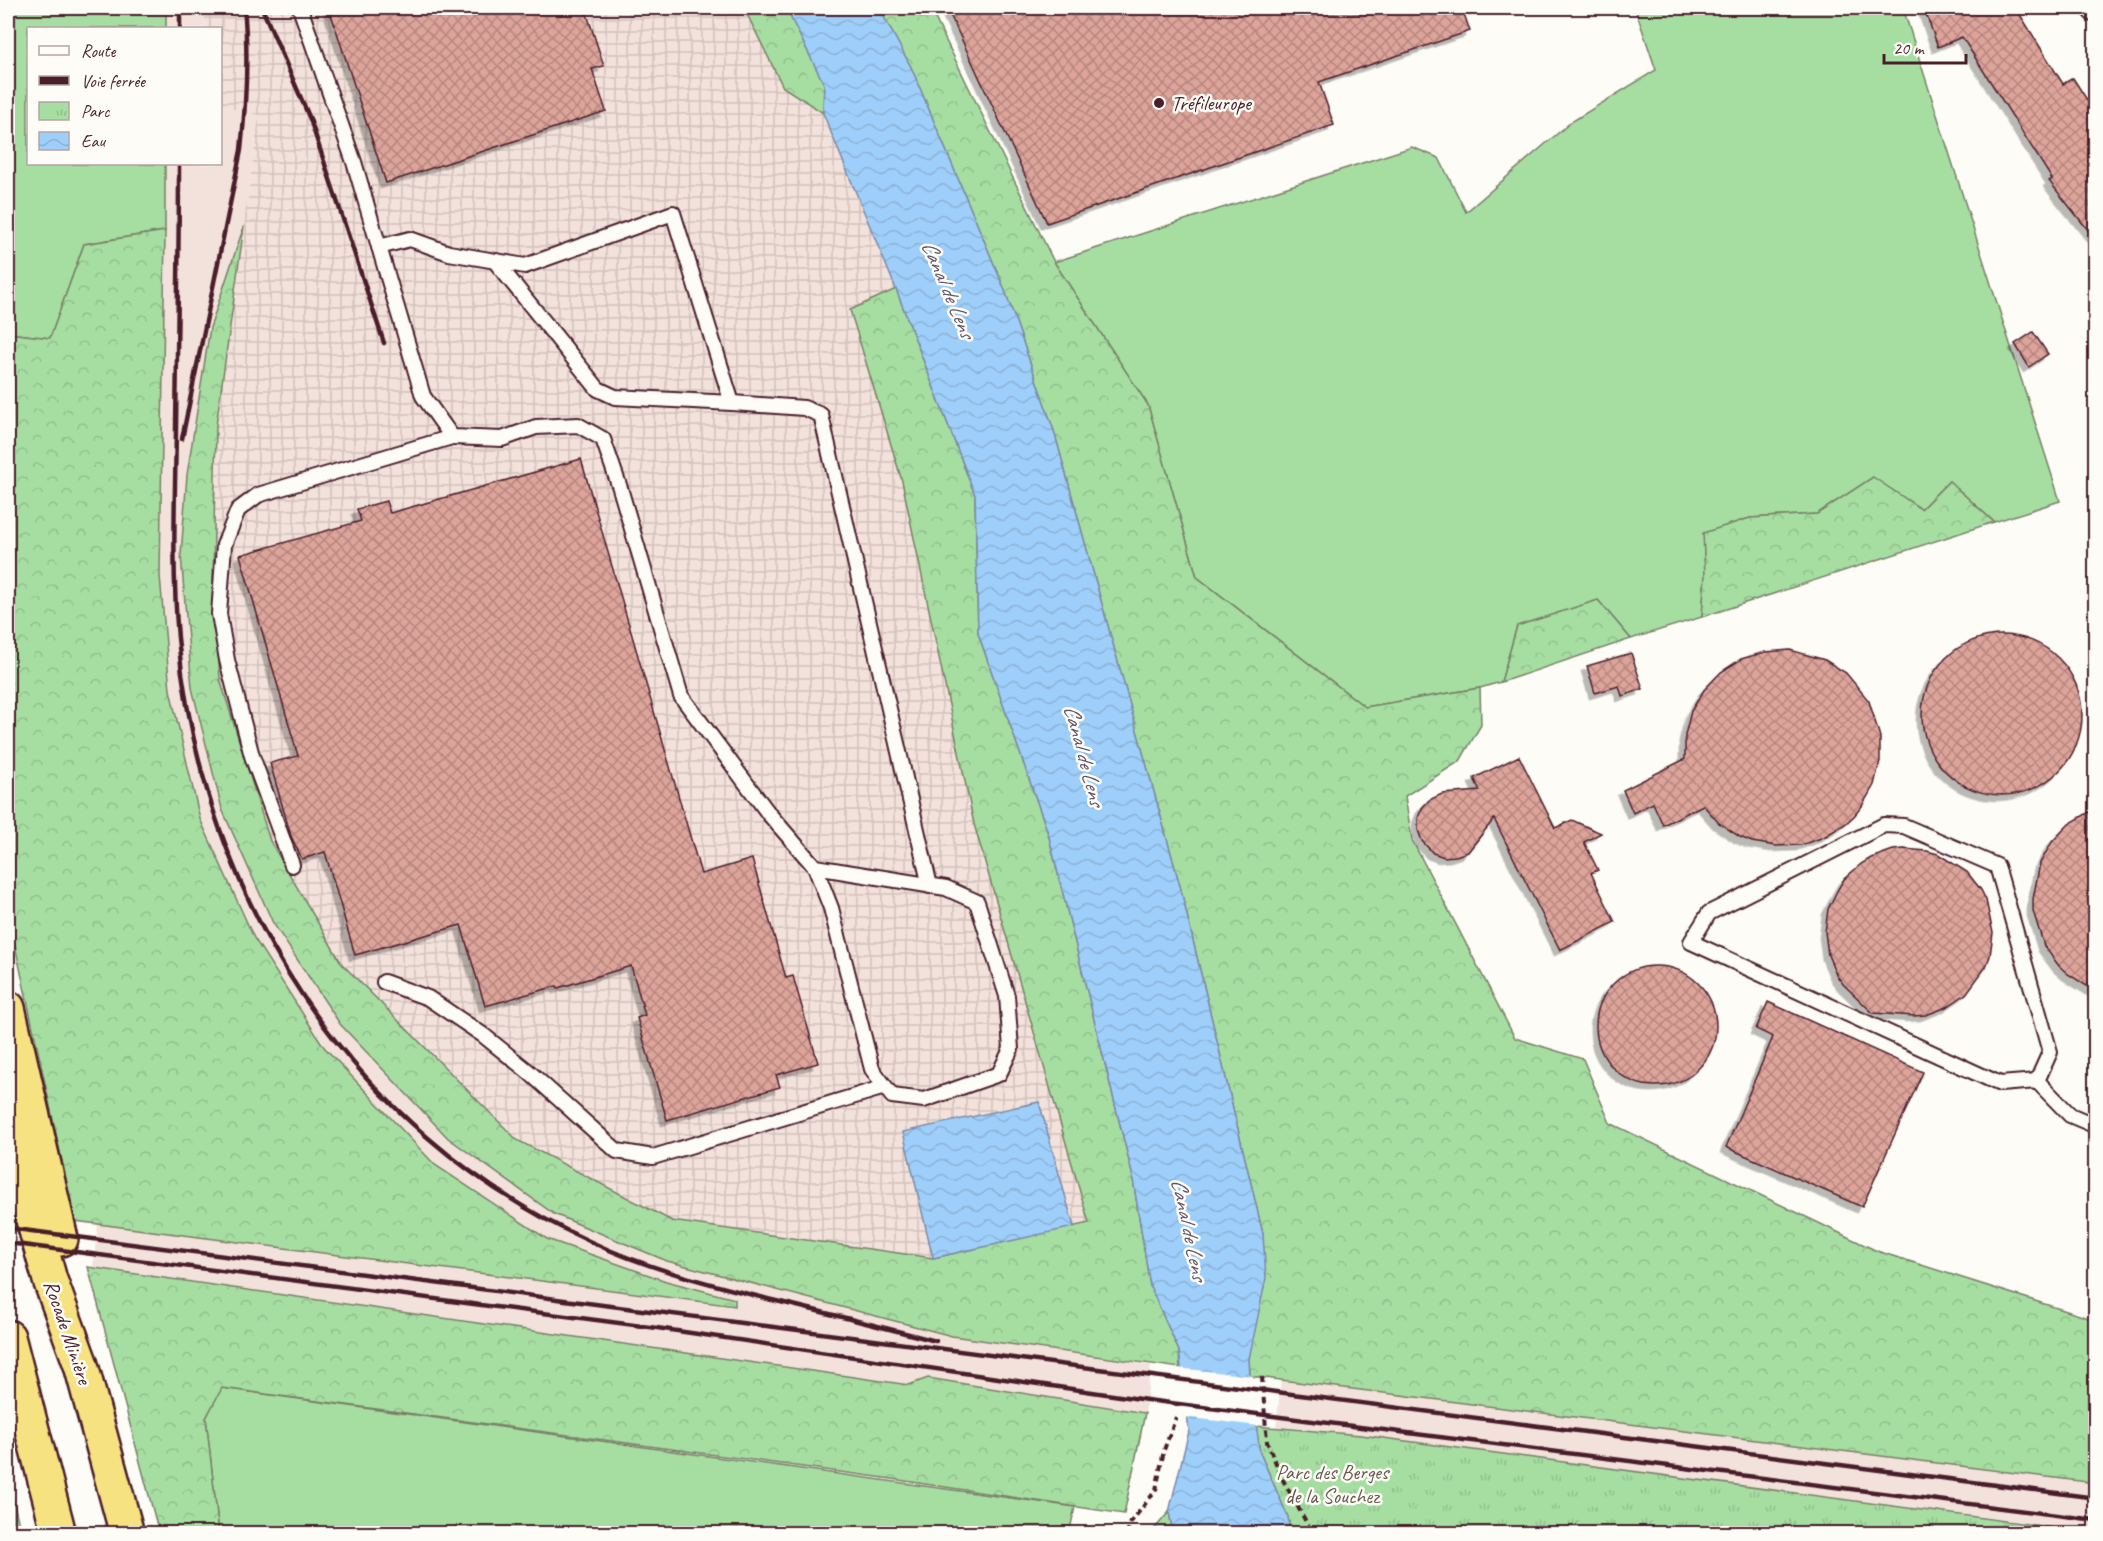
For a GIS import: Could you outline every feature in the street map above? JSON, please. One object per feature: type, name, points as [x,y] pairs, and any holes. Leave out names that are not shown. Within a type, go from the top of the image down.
[{"type":"highway","points":[[8,1008],[65,1254],[81,1365]]},
{"type":"highway","name":"Rocade Minière","points":[[8,1131],[50,1280],[81,1365],[127,1533]]},
{"type":"highway","points":[[8,1336],[59,1533]]},
{"type":"lane","points":[[300,8],[354,162],[423,396],[452,437]]},
{"type":"lane","points":[[379,247],[410,239],[449,253],[525,266],[673,213],[732,403]]},
{"type":"lane","points":[[495,261],[598,389],[615,397],[804,408],[821,415],[930,886]]},
{"type":"lane","points":[[292,865],[252,756],[227,660],[219,614],[224,545],[238,510],[258,495],[452,437],[502,439],[536,427],[578,424],[603,439],[620,488],[681,696],[769,814],[815,867],[831,908],[872,1069],[892,1096],[924,1100],[999,1074],[1011,1048],[1007,996],[977,902],[946,888],[815,867]]},
{"type":"lane","points":[[1884,825],[1904,826],[1997,867],[2050,1052],[2037,1081],[2000,1084],[1691,942],[1709,913],[1884,825]]},
{"type":"lane","points":[[384,982],[428,998],[483,1035],[529,1072],[617,1151],[653,1156],[885,1088]]},
{"type":"lane","points":[[2037,1081],[2070,1115],[2096,1126]]},
{"type":"path","points":[[1262,1377],[1267,1442],[1283,1480],[1310,1531],[1327,1533]]},
{"type":"path","points":[[1127,1533],[1131,1522],[1156,1490],[1164,1450],[1176,1417]]},
{"type":"shaded area","points":[[166,8],[203,8],[206,27],[166,27]]},
{"type":"shaded area","points":[[203,8],[744,8],[783,87],[823,113],[896,289],[850,310],[902,481],[974,824],[1089,1224],[933,1258],[672,1222],[517,1140],[342,964],[270,841],[220,679],[213,580],[216,426],[259,115],[222,106],[222,27],[206,27]]},
{"type":"shaded area","points":[[222,106],[259,114],[244,226],[210,328],[187,475],[181,555],[192,688],[273,923],[340,1024],[448,1138],[555,1214],[667,1261],[952,1336],[1151,1365],[1145,1413],[928,1378],[909,1385],[93,1267],[98,1223],[735,1306],[734,1299],[666,1281],[547,1239],[435,1165],[324,1047],[254,938],[200,819],[170,690],[160,576],[165,165],[222,165]]},
{"type":"shaded area","points":[[1281,1379],[2095,1483],[2095,1532],[1361,1435],[1276,1428]]},
{"type":"green space","points":[[8,8],[166,8],[166,27],[27,27],[27,165],[165,165],[165,231],[84,244],[50,338],[8,333]]},
{"type":"green space","points":[[744,8],[786,8],[824,84],[823,113],[783,87]]},
{"type":"green space","points":[[879,8],[930,8],[1054,262],[1148,405],[1197,577],[1365,707],[1480,688],[1481,725],[1460,761],[1405,796],[1412,840],[1515,1038],[1583,1059],[1610,1123],[1877,1251],[2095,1320],[2095,1483],[1250,1376],[1249,1359],[1263,1234],[1180,886],[1054,431],[1004,288],[911,67]]},
{"type":"green space","points":[[1635,8],[1903,8],[2060,501],[1994,522],[1949,481],[1921,509],[1873,478],[1817,514],[1750,518],[1704,533],[1705,575],[1702,617],[1631,639],[1598,600],[1517,626],[1501,682],[1480,688],[1365,707],[1197,577],[1148,405],[1054,262],[1412,147],[1439,158],[1466,212],[1571,122],[1656,70]]},
{"type":"green space","points":[[244,226],[216,426],[213,580],[220,679],[270,841],[342,964],[517,1140],[672,1221],[933,1258],[1089,1223],[974,824],[902,481],[850,310],[896,289],[975,495],[978,633],[1048,833],[1132,1173],[1150,1286],[1179,1351],[1180,1368],[952,1336],[667,1261],[554,1214],[448,1138],[340,1024],[273,923],[222,809],[192,688],[181,555],[187,475],[210,328]]},
{"type":"green space","points":[[165,231],[160,576],[170,690],[200,819],[254,938],[324,1047],[435,1165],[547,1239],[666,1281],[735,1299],[735,1306],[75,1221],[8,913],[8,333],[50,338],[84,244]]},
{"type":"green space","points":[[1873,477],[1921,509],[1949,481],[1994,522],[1702,617],[1705,575],[1703,533],[1750,518],[1817,514]]},
{"type":"green space","points":[[1598,600],[1631,639],[1501,682],[1517,626]]},
{"type":"green space","points":[[88,1267],[909,1385],[928,1378],[1145,1413],[1124,1514],[892,1479],[222,1388],[206,1418],[219,1533],[159,1533]]},
{"type":"green space","points":[[221,1388],[1075,1507],[1069,1534],[219,1533],[206,1418]]},
{"type":"green space","name":"Parc des Berges de la Souchez","points":[[1256,1426],[1361,1435],[2095,1533],[1290,1533],[1288,1517],[1260,1453]]},
{"type":"green space","points":[[8,1478],[21,1533],[8,1533]]},
{"type":"green space","points":[[1169,1512],[1173,1533],[1151,1533]]},
{"type":"water","name":"Canal de Lens","points":[[786,8],[879,8],[911,67],[1004,288],[1054,431],[1180,886],[1263,1234],[1266,1278],[1249,1359],[1250,1376],[1260,1453],[1288,1517],[1290,1533],[1173,1533],[1169,1512],[1189,1431],[1179,1351],[1150,1286],[1132,1173],[1048,833],[978,633],[975,495],[896,289],[823,113],[824,84]]},
{"type":"water","points":[[1039,1102],[1074,1227],[933,1258],[903,1132]]},
{"type":"pier","points":[[1177,1368],[1253,1376],[1259,1426],[1184,1417]]},
{"type":"building","points":[[329,8],[585,8],[604,66],[592,69],[606,111],[386,183]]},
{"type":"building","name":"Tréfileurope","points":[[947,8],[1462,8],[1470,31],[1319,82],[1334,125],[1047,223]]},
{"type":"building","points":[[1924,8],[2016,8],[2063,84],[2073,78],[2096,114],[2096,157],[2088,161],[2096,173],[2096,240],[2049,181],[2052,179],[1962,37],[1938,47]]},
{"type":"building","points":[[2033,332],[2048,354],[2029,367],[2015,344]]},
{"type":"building","points":[[581,459],[701,874],[752,859],[786,978],[793,976],[818,1063],[776,1075],[780,1087],[667,1120],[637,1018],[645,1015],[631,966],[558,988],[557,986],[485,1006],[461,925],[355,955],[325,852],[302,859],[291,836],[270,763],[298,756],[240,555],[361,521],[357,509],[386,501],[390,513]]},
{"type":"building","points":[[2002,635],[2018,636],[2033,641],[2047,648],[2059,658],[2069,670],[2076,684],[2081,699],[2081,731],[2076,746],[2069,760],[2059,772],[2047,782],[2033,789],[2018,794],[2002,795],[1986,794],[1971,789],[1957,782],[1945,772],[1935,760],[1928,746],[1923,731],[1922,715],[1923,699],[1928,684],[1935,670],[1945,658],[1957,648],[1971,641],[1986,636]]},
{"type":"building","points":[[1790,650],[1825,660],[1846,673],[1869,701],[1880,737],[1880,761],[1874,785],[1854,816],[1824,837],[1801,845],[1776,846],[1752,842],[1740,837],[1719,823],[1703,805],[1663,825],[1653,803],[1633,813],[1623,790],[1685,759],[1685,735],[1691,711],[1704,690],[1721,672],[1741,659],[1765,652]]},
{"type":"building","points":[[1631,653],[1643,689],[1622,696],[1619,686],[1595,693],[1587,666]]},
{"type":"building","points":[[1519,756],[1555,828],[1572,820],[1601,833],[1584,842],[1598,870],[1591,873],[1615,922],[1560,950],[1494,819],[1468,852],[1456,856],[1444,857],[1433,853],[1422,841],[1418,830],[1418,818],[1422,808],[1429,800],[1442,794],[1480,791],[1474,778]]},
{"type":"building","points":[[2096,808],[2096,992],[2068,974],[2044,946],[2033,911],[2033,899],[2040,863],[2052,842],[2069,824]]},
{"type":"building","points":[[1904,849],[1938,854],[1967,872],[1986,900],[1993,933],[1986,967],[1966,994],[1947,1007],[1926,1015],[1873,1013],[1837,976],[1828,955],[1825,932],[1828,909],[1844,879],[1871,858],[1893,850]]},
{"type":"building","points":[[1656,966],[1679,971],[1698,984],[1711,1003],[1716,1026],[1711,1049],[1698,1068],[1679,1081],[1656,1086],[1633,1081],[1614,1068],[1601,1049],[1596,1026],[1601,1003],[1614,984],[1633,971]]},
{"type":"building","points":[[1768,1002],[1923,1072],[1862,1207],[1726,1147],[1773,1037],[1756,1029]]},
{"type":"railway","points":[[180,8],[180,27]]},
{"type":"railway","points":[[182,439],[241,150],[246,79],[244,8]]},
{"type":"railway","points":[[262,8],[310,119],[384,343]]},
{"type":"railway","points":[[179,165],[174,534],[178,638],[193,734],[219,826],[255,914],[302,995],[360,1070],[427,1137],[503,1194],[589,1241],[656,1268],[702,1282],[936,1341]]},
{"type":"railway","points":[[8,1228],[2096,1498]]},
{"type":"railway","points":[[8,1243],[657,1328],[1147,1400],[2096,1520]]},
{"type":"place","name":"Tréfileurope","points":[[1159,103]]}]
